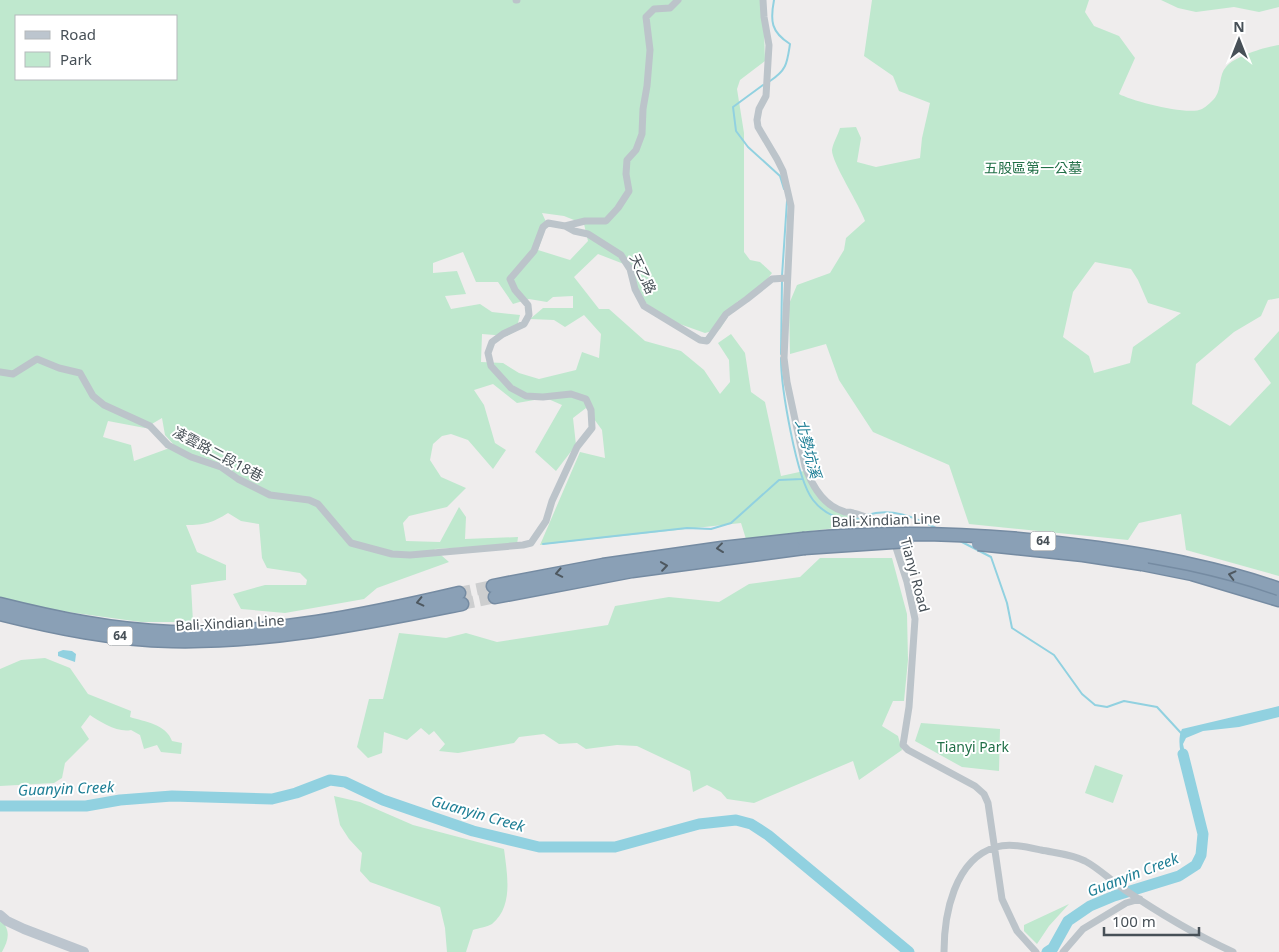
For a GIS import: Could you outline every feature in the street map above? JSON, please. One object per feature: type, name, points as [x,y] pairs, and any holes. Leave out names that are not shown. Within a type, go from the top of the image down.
[{"type":"highway","name":"Bali-Xindian Line","points":[[803,544],[853,534],[917,532],[1013,538],[1145,555],[1199,566],[1279,588]]},
{"type":"highway","name":"Bali-Xindian Line","points":[[494,592],[613,564],[722,548],[904,541],[952,542],[1083,555],[1175,571],[1243,588],[1279,600]]},
{"type":"highway","name":"Bali-Xindian Line","points":[[0,614],[34,623],[132,638],[171,641],[291,630],[383,615],[460,598]]},
{"type":"highway","name":"Bali-Xindian Line","points":[[0,604],[81,622],[132,629],[241,634]]},
{"type":"street","points":[[565,226],[585,221],[606,221],[618,208],[629,191],[626,174],[627,160],[636,150],[642,134],[643,110],[648,86],[650,50],[646,17],[654,9],[670,8],[678,0]]},
{"type":"street","name":"Tianyi Road","points":[[763,0],[769,45],[766,96],[756,120],[758,127],[783,171],[788,192],[791,216],[784,358],[805,466],[818,493],[832,506],[846,512],[854,512],[890,529],[912,601],[915,619],[909,707],[903,745],[908,750],[975,786],[984,794],[988,803],[1002,899],[1017,931],[1034,951]]},
{"type":"street","name":"凌雲路二段18巷","points":[[0,372],[13,374],[37,359],[59,368],[80,373],[93,396],[104,405],[150,426],[168,445],[191,457],[221,467],[238,479],[270,495],[309,500],[318,504],[351,543],[377,551],[410,555],[523,546],[531,543],[546,521],[552,502],[577,447],[592,428],[591,410],[586,399],[571,394],[526,396],[511,388],[491,366],[488,353],[492,342],[503,334],[524,324],[528,315],[528,305],[515,290],[510,279],[534,251],[543,227],[548,223],[565,226]]},
{"type":"street","name":"天乙路","points":[[565,226],[574,231],[588,234],[621,255],[630,269],[635,289],[644,306],[700,340],[708,341],[726,314],[772,279],[787,278]]},
{"type":"street","points":[[944,952],[946,922],[958,879],[965,869],[976,858],[995,847],[1021,846],[1068,854],[1102,871],[1125,890],[1211,942],[1233,952]]},
{"type":"street","points":[[1063,952],[1083,929],[1126,903],[1140,899]]},
{"type":"street","points":[[0,915],[16,925],[84,952]]},
{"type":"green space","points":[[0,0],[763,0],[765,61],[740,80],[737,89],[744,133],[744,252],[750,260],[760,262],[772,273],[762,286],[737,302],[720,329],[705,333],[660,317],[641,298],[629,266],[598,254],[574,277],[599,309],[609,309],[645,341],[681,351],[704,370],[720,394],[730,382],[729,360],[718,343],[731,334],[745,353],[751,392],[765,402],[781,476],[804,471],[825,503],[868,516],[868,524],[746,539],[741,523],[540,545],[580,452],[605,458],[602,430],[586,408],[573,418],[576,445],[556,471],[535,452],[562,405],[546,398],[517,403],[493,384],[474,390],[484,405],[495,443],[506,450],[493,469],[468,440],[451,434],[442,436],[433,444],[430,460],[441,477],[466,488],[447,507],[409,516],[403,523],[406,541],[440,542],[459,507],[466,517],[465,539],[518,537],[517,545],[434,549],[449,562],[377,588],[364,599],[285,613],[241,609],[233,594],[265,585],[306,585],[307,580],[300,573],[267,568],[262,558],[259,524],[241,521],[228,513],[208,523],[186,525],[197,552],[226,565],[226,580],[191,585],[193,622],[141,622],[31,607],[0,600]],"holes":[[[542,213],[564,216],[584,224],[588,241],[570,260],[538,250],[547,224]],[[463,252],[476,282],[498,282],[513,304],[529,299],[547,302],[553,297],[573,296],[573,308],[543,308],[530,319],[554,320],[565,327],[584,315],[601,334],[599,358],[582,352],[576,370],[539,379],[519,373],[503,363],[481,362],[482,334],[507,336],[516,331],[520,315],[492,312],[480,304],[451,309],[445,296],[466,294],[457,271],[433,273],[433,263]],[[162,418],[165,435],[175,446],[134,461],[131,445],[103,437],[108,421],[145,428]]]},
{"type":"green space","name":"五股區第一公墓","points":[[872,0],[1089,0],[1085,12],[1094,26],[1119,36],[1135,58],[1119,94],[1160,107],[1195,111],[1204,108],[1215,98],[1219,90],[1222,74],[1230,63],[1251,53],[1279,45],[1279,298],[1268,300],[1261,316],[1234,332],[1196,364],[1192,404],[1230,426],[1271,383],[1254,359],[1279,331],[1279,576],[1186,550],[1181,514],[1139,523],[1128,540],[969,524],[949,465],[873,432],[839,380],[826,344],[790,354],[789,304],[797,285],[830,273],[844,250],[846,238],[865,221],[833,156],[832,150],[840,128],[856,127],[861,138],[857,162],[876,167],[920,158],[922,138],[930,103],[899,91],[893,76],[864,56]],"holes":[[[1095,262],[1131,269],[1148,303],[1181,313],[1133,347],[1130,363],[1094,373],[1089,356],[1063,337],[1073,292]]]},
{"type":"green space","points":[[1161,0],[1279,0],[1279,7],[1259,12],[1234,7],[1196,12],[1178,8]]},
{"type":"green space","points":[[820,558],[892,558],[907,614],[908,660],[904,701],[893,701],[882,726],[898,736],[902,750],[859,780],[853,761],[754,803],[727,799],[721,792],[707,785],[693,792],[690,771],[637,746],[617,745],[586,749],[577,743],[559,744],[544,734],[519,737],[514,743],[458,753],[439,751],[445,744],[434,731],[429,735],[421,728],[407,740],[384,732],[382,753],[368,758],[357,747],[369,699],[383,699],[399,633],[446,638],[466,633],[497,642],[608,625],[615,606],[669,597],[719,602],[749,584],[800,577]]},
{"type":"green space","points":[[45,658],[70,668],[88,694],[131,711],[130,717],[160,727],[169,735],[172,741],[182,743],[181,754],[161,752],[157,745],[144,749],[140,735],[131,730],[126,731],[109,726],[90,715],[81,727],[89,739],[65,763],[62,778],[54,783],[0,786],[0,669],[21,660]]},
{"type":"green space","name":"Tianyi Park","points":[[921,723],[1000,729],[999,771],[962,767],[915,741]]},
{"type":"green space","points":[[1095,765],[1123,775],[1113,803],[1085,793]]},
{"type":"green space","points":[[334,796],[360,802],[413,825],[504,849],[507,889],[504,908],[499,917],[488,926],[473,930],[466,952],[447,952],[445,928],[440,907],[370,882],[360,871],[362,853],[349,839],[340,825]]},
{"type":"green space","points":[[1069,904],[1049,926],[1037,944],[1024,931],[1024,925]]},
{"type":"green space","points":[[0,919],[6,927],[8,935],[2,952],[0,952]]},
{"type":"water","points":[[63,650],[72,651],[76,654],[75,662],[58,656],[58,652]]},
{"type":"water","points":[[1279,706],[1279,717],[1239,727],[1203,731],[1186,738],[1183,744],[1188,767],[1184,770],[1179,744],[1182,729]]},
{"type":"waterway","name":"北勢坑溪","points":[[770,81],[785,66],[790,44],[779,35],[773,25],[774,0]]},
{"type":"waterway","name":"北勢坑溪","points":[[763,85],[733,107],[736,131],[748,147],[780,176],[784,189]]},
{"type":"waterway","name":"北勢坑溪","points":[[782,276],[787,201]]},
{"type":"waterway","name":"北勢坑溪","points":[[781,354],[782,281]]},
{"type":"waterway","name":"北勢坑溪","points":[[781,358],[784,389],[795,453],[807,489],[817,505],[828,513],[847,520],[860,518]]},
{"type":"waterway","points":[[543,544],[687,528],[711,529],[731,523],[779,480],[802,479]]},
{"type":"waterway","name":"北勢坑溪","points":[[867,515],[885,512],[902,514],[936,528]]},
{"type":"waterway","name":"北勢坑溪","points":[[960,541],[991,557],[1007,603],[1012,628],[1054,655],[1082,694],[1095,705],[1107,707],[1124,701],[1157,707],[1181,733]]},
{"type":"waterway","name":"Guanyin Creek","points":[[1047,952],[1053,948],[1068,921],[1090,906],[1114,896],[1179,876],[1196,865],[1201,855],[1203,834],[1183,754]]},
{"type":"waterway","name":"Guanyin Creek","points":[[0,806],[86,806],[120,800],[172,796],[272,799],[296,793],[330,780],[345,782],[383,800],[473,831],[539,847],[615,847],[699,824],[736,820],[751,824],[768,835],[909,952]]},
{"type":"tunnel","points":[[459,593],[493,586]]},
{"type":"tunnel","points":[[462,604],[495,597]]}]
